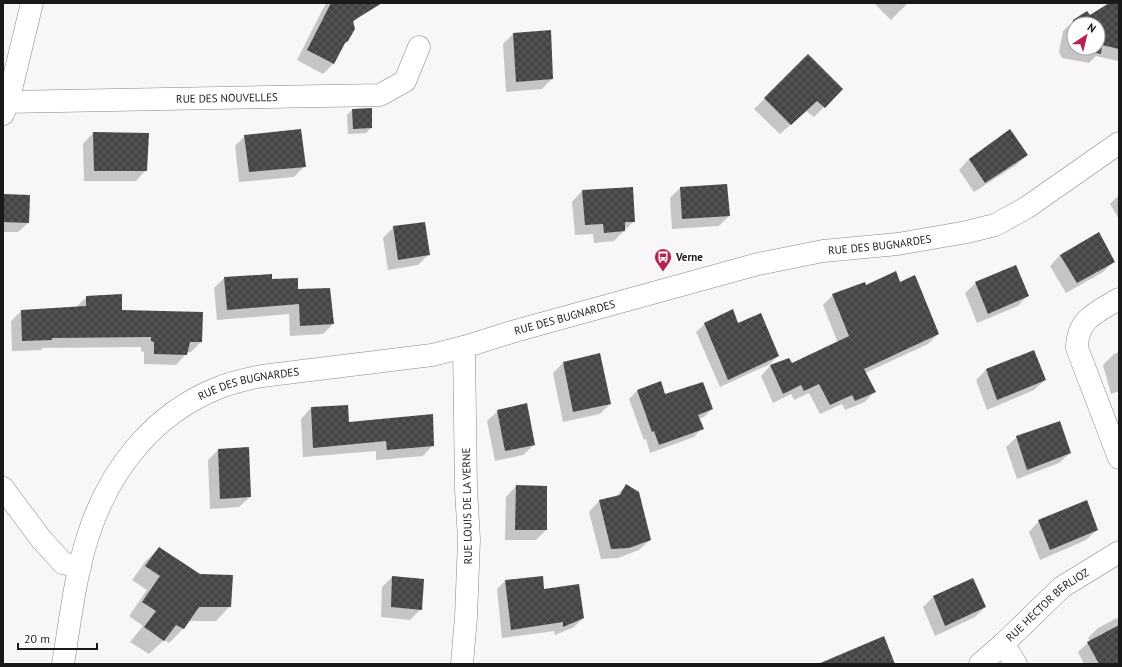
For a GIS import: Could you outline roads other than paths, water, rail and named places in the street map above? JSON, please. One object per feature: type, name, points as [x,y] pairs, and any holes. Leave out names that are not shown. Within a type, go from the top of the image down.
[{"type":"street","name":"RUE DES NOUVELLES","points":[[32,3],[6,108],[380,95],[404,81],[419,47]]},
{"type":"street","name":"RUE DES BUGNARDES","points":[[80,566],[88,536],[106,490],[136,446],[154,429],[195,398],[218,388],[239,381],[262,376],[432,355],[758,264],[823,250],[898,244],[967,232],[994,224],[1026,208],[1119,143]]},
{"type":"street","points":[[1119,299],[1094,314],[1083,325],[1077,336],[1077,348],[1119,458]]},
{"type":"street","name":"RUE LOUIS DE LA VERNE","points":[[462,664],[466,617],[469,539],[466,490],[464,347]]},
{"type":"street","points":[[3,488],[41,539],[63,563],[80,566],[63,664]]},
{"type":"street","name":"RUE HECTOR BERLIOZ","points":[[980,664],[1062,587],[1119,552]]},
{"type":"street","points":[[1003,644],[1016,664]]},
{"type":"place","name":"Verne","points":[[663,272]]}]
